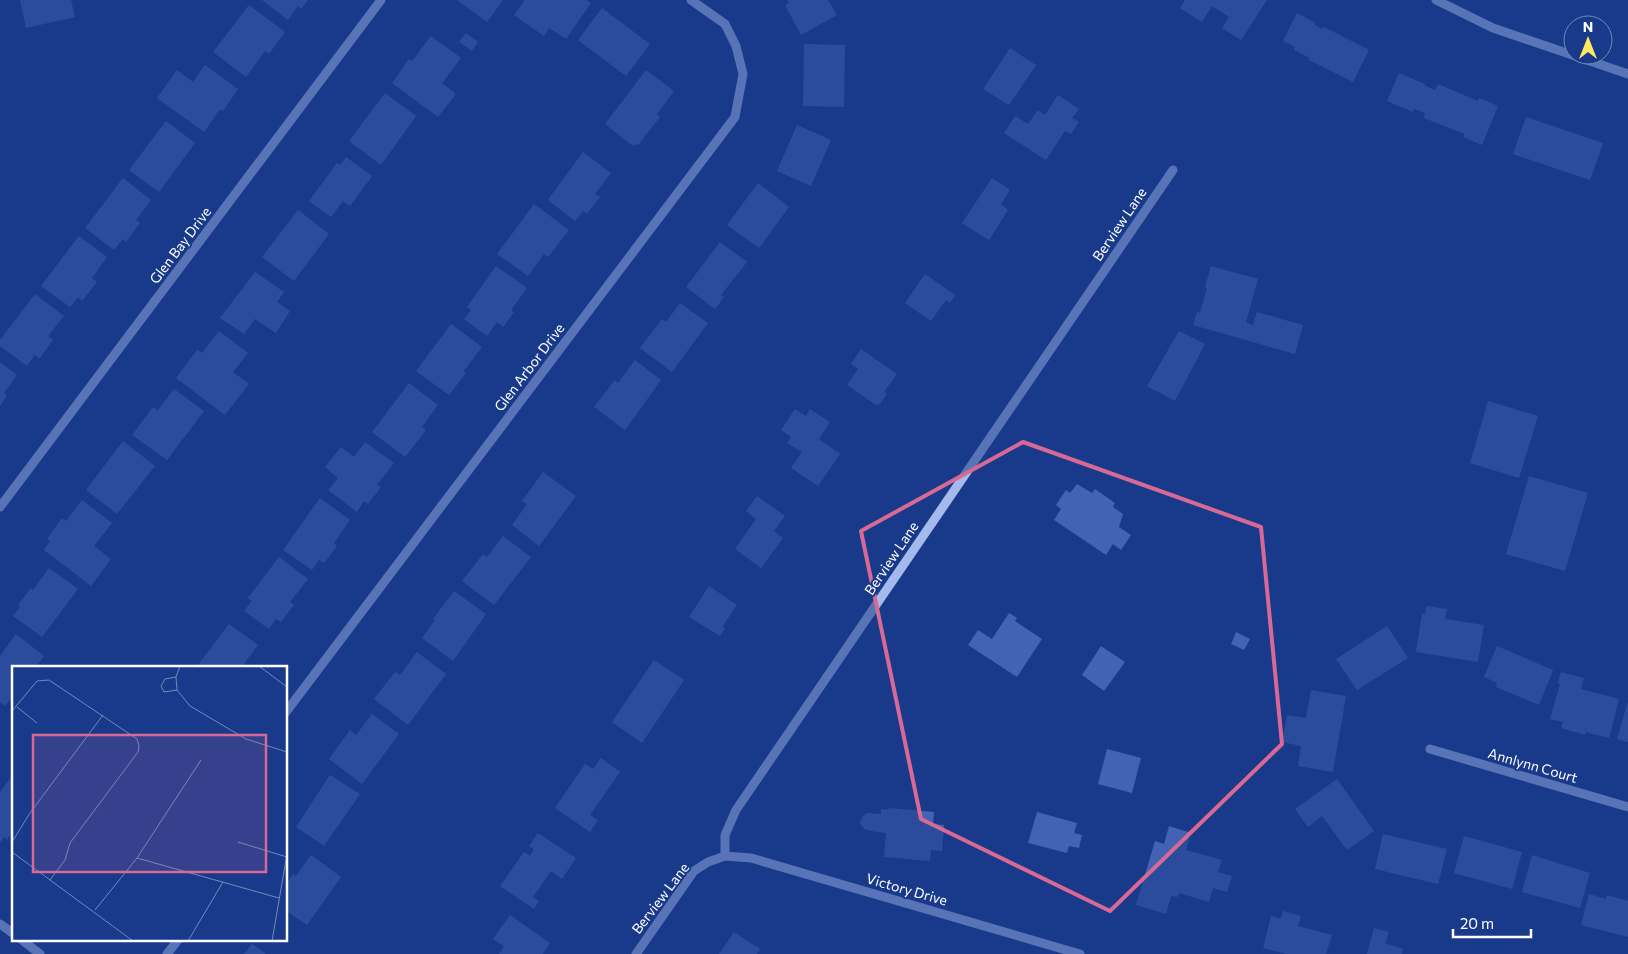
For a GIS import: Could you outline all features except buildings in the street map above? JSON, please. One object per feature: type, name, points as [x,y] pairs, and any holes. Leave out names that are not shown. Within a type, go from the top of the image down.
[{"type":"street","name":"Glen Bay Drive","points":[[0,507],[381,0]]},
{"type":"street","name":"Glen Arbor Drive","points":[[288,709],[735,117],[743,74],[736,46],[725,24],[691,0]]},
{"type":"street","points":[[1436,0],[1493,28],[1628,74]]},
{"type":"street","name":"Berview Lane","points":[[636,954],[694,871],[708,862],[725,856],[725,835],[736,810],[1172,170]]},
{"type":"street","name":"Annlynn Court","points":[[1430,749],[1628,807]]},
{"type":"street","name":"Victory Drive","points":[[725,856],[751,858],[1080,954]]},
{"type":"street","points":[[0,924],[12,933]]},
{"type":"street","points":[[25,942],[40,954]]},
{"type":"street","points":[[167,954],[176,942]]},
{"type":"highlighted area","points":[[1023,442],[1261,527],[1282,744],[1110,911],[921,819],[861,531]]}]
